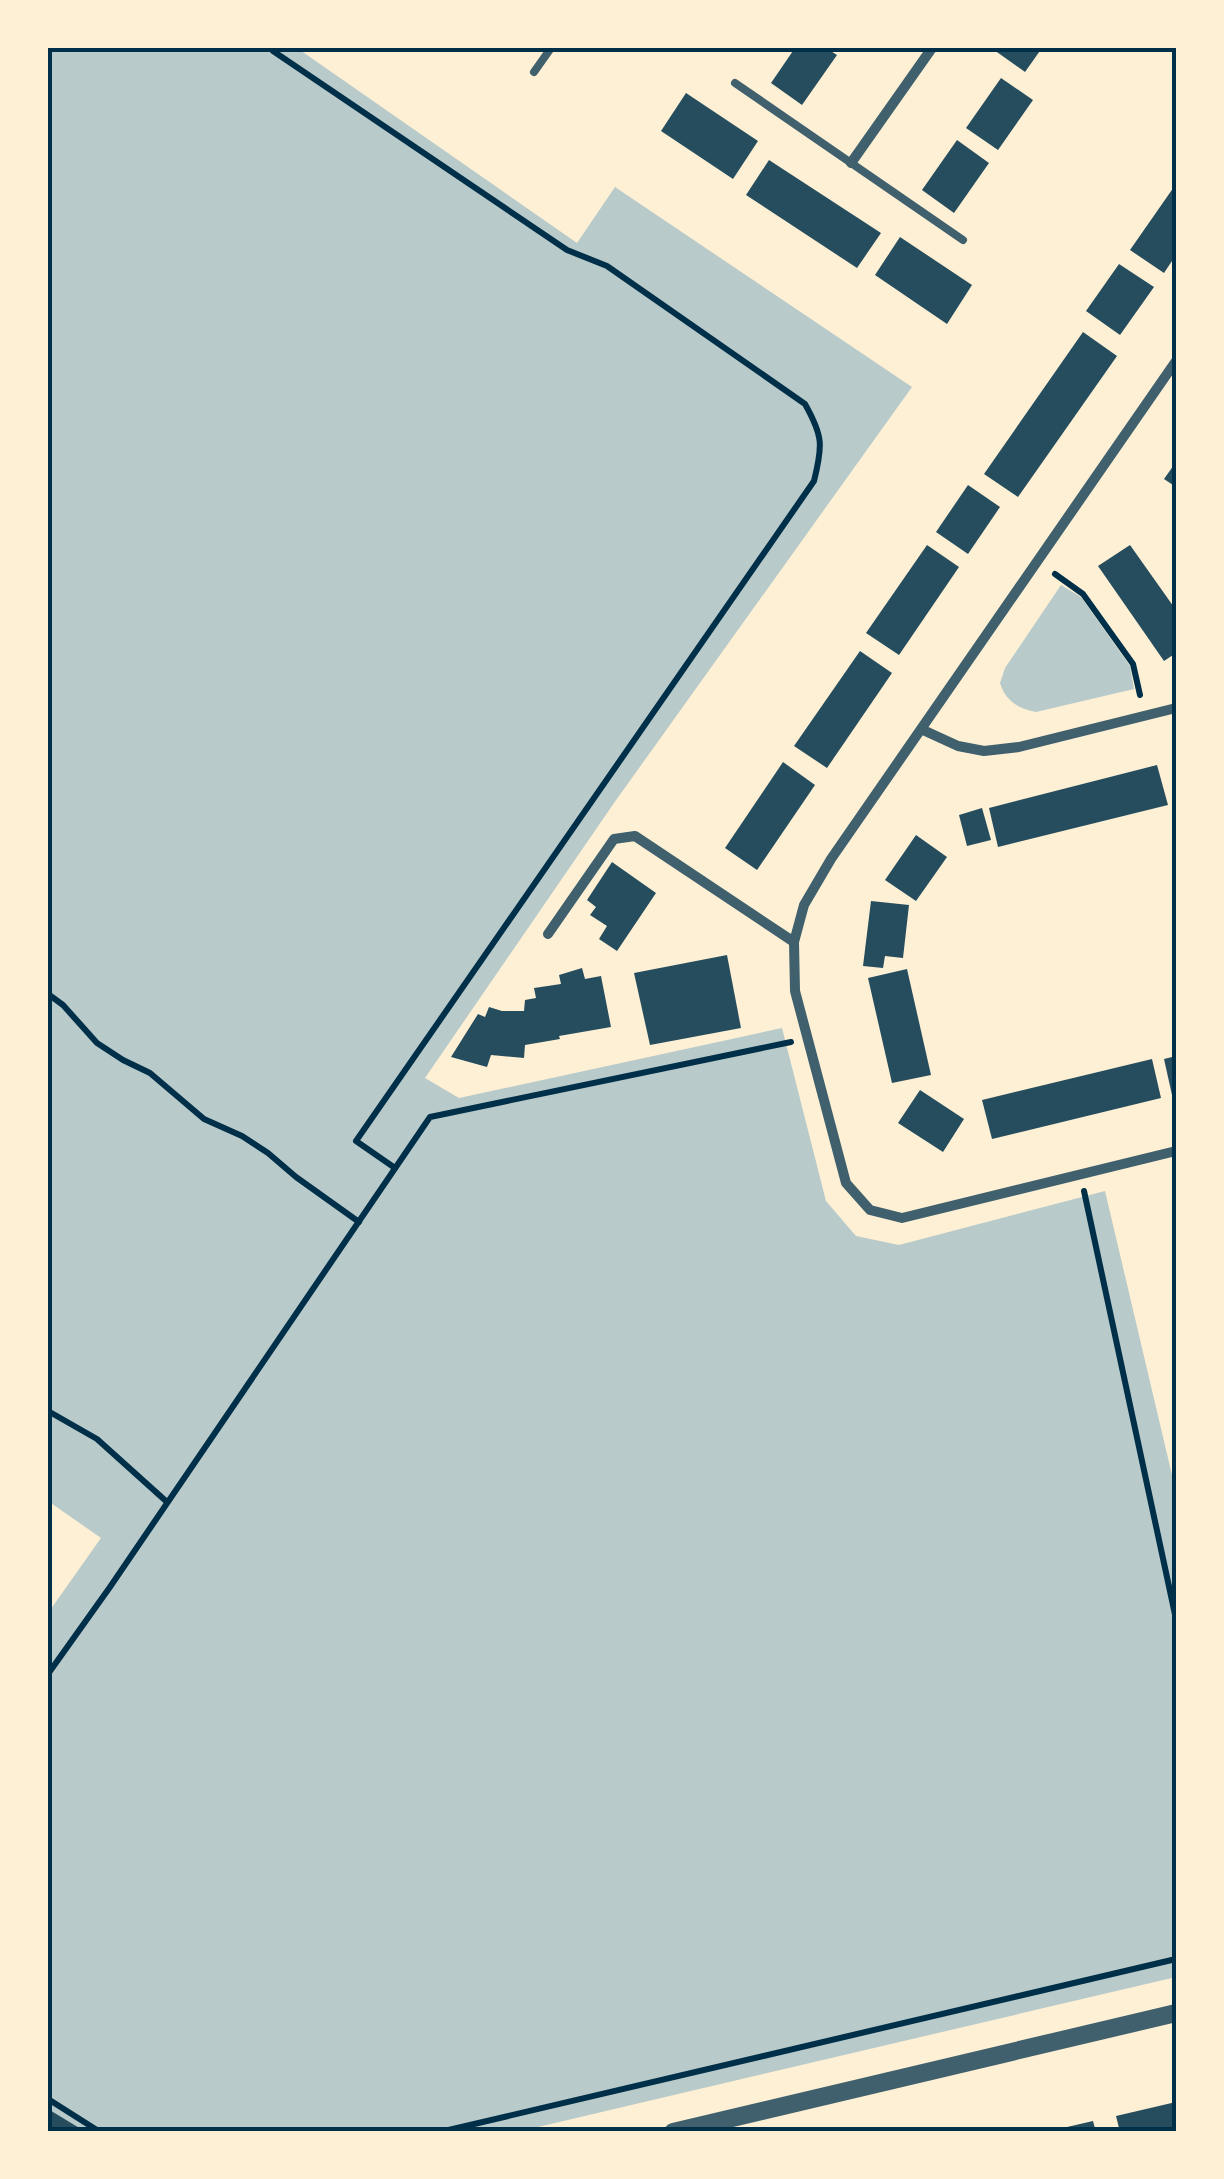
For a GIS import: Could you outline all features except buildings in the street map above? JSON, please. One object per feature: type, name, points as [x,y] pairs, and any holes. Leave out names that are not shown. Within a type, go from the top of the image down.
[{"type":"street","points":[[851,163],[932,48]]},
{"type":"street","points":[[1176,361],[831,859],[804,905],[794,942],[795,992],[846,1183],[870,1210],[902,1218],[1176,1152]]},
{"type":"street","points":[[923,730],[958,746],[984,751],[1019,747],[1176,708]]},
{"type":"street","points":[[548,934],[614,839],[635,836],[794,942]]},
{"type":"street","points":[[673,2132],[1176,2012]]},
{"type":"lane","points":[[534,72],[551,48]]},
{"type":"lane","points":[[735,83],[963,240]]},
{"type":"path","points":[[275,48],[273,51],[567,250],[607,266],[805,404],[820,430],[814,481],[356,1141],[395,1168]]},
{"type":"path","points":[[1038,562],[1083,594],[1133,664],[1144,716]]},
{"type":"path","points":[[48,994],[97,1043],[150,1074],[204,1118],[268,1153],[358,1222]]},
{"type":"path","points":[[48,1674],[430,1117],[806,1039]]},
{"type":"path","points":[[1081,1175],[1176,1619]]},
{"type":"path","points":[[48,1410],[97,1438],[167,1502]]},
{"type":"path","points":[[440,2132],[1176,1958]]},
{"type":"path","points":[[48,2099],[100,2132]]},
{"type":"shaded area","points":[[48,48],[297,48],[577,243],[615,187],[912,387],[614,803],[425,1078],[459,1098],[782,1028],[826,1201],[856,1236],[899,1245],[1105,1191],[1176,1492],[1176,1977],[521,2131],[48,2131],[48,1613],[101,1538],[48,1501]]},
{"type":"shaded area","points":[[1061,585],[1081,597],[1130,666],[1134,689],[1029,711],[1009,699],[1000,683],[1005,668]]}]
